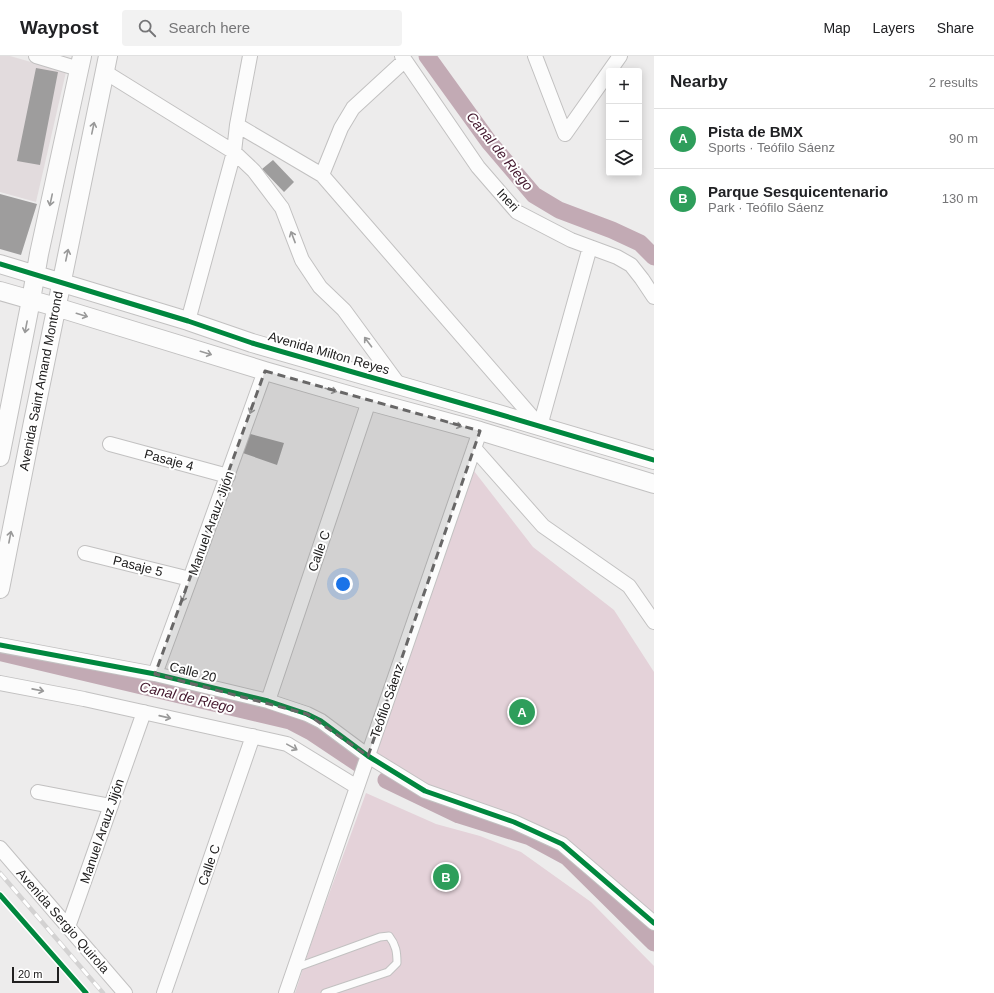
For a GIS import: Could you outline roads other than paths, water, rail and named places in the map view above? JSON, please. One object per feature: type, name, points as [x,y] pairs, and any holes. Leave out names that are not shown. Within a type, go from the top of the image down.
[{"type":"street","points":[[36,56],[81,62]]},
{"type":"street","points":[[188,321],[234,152],[237,125],[250,56]]},
{"type":"street","points":[[535,56],[565,134],[620,56]]},
{"type":"street","points":[[322,175],[341,128],[353,108],[403,58]]},
{"type":"street","name":"Ineri","points":[[403,58],[478,167],[517,212],[571,240],[618,257],[631,265],[654,297]]},
{"type":"street","name":"Avenida Saint Amand Montrond","points":[[0,457],[4,415],[31,300],[35,275],[81,62]]},
{"type":"street","points":[[106,64],[234,152],[254,171],[282,208],[302,260],[320,287],[344,310],[399,385]]},
{"type":"street","name":"Avenida Saint Amand Montrond","points":[[0,589],[32,422],[106,64]]},
{"type":"street","points":[[237,125],[322,175],[540,426]]},
{"type":"street","points":[[540,426],[590,247]]},
{"type":"street","name":"Avenida Milton Reyes","points":[[0,264],[188,321],[252,343],[654,460]]},
{"type":"street","points":[[0,291],[265,371],[480,431],[654,484]]},
{"type":"street","name":"Manuel Arauz Jijón","points":[[155,674],[265,371]]},
{"type":"street","name":"Calle C","points":[[268,701],[369,401]]},
{"type":"street","name":"Teófilo Sáenz","points":[[286,993],[480,431]]},
{"type":"street","name":"Pasaje 4","points":[[110,444],[228,476]]},
{"type":"street","points":[[474,448],[543,526],[629,586],[654,622]]},
{"type":"street","name":"Pasaje 5","points":[[85,553],[190,579]]},
{"type":"street","name":"Calle 20","points":[[0,645],[155,674],[268,701],[308,714],[321,721],[368,756],[424,791],[514,822],[562,844],[654,923]]},
{"type":"street","points":[[0,683],[84,699],[287,744],[357,787]]},
{"type":"street","name":"Manuel Arauz Jijón","points":[[68,927],[144,712]]},
{"type":"street","name":"Calle C","points":[[164,993],[253,736]]},
{"type":"street","points":[[38,792],[111,806]]},
{"type":"street","name":"Avenida Sergio Quirola","points":[[0,848],[125,993]]},
{"type":"lane","points":[[295,968],[380,937],[389,936],[395,944],[397,963],[388,972],[325,993]]},
{"type":"waterway","name":"Canal de Riego","points":[[427,56],[489,142],[534,195],[559,210],[612,230],[640,243],[654,257]]},
{"type":"waterway","name":"Canal de Riego","points":[[2,653],[290,721],[311,732],[362,766]]},
{"type":"waterway","name":"Canal de Riego","points":[[386,780],[459,815],[530,837],[567,857],[654,943]]},
{"type":"railway","points":[[0,873],[103,993]]},
{"type":"place","name":"Pista de BMX","points":[[522,712]]},
{"type":"place","name":"Parque Sesquicentenario","points":[[446,877]]}]
